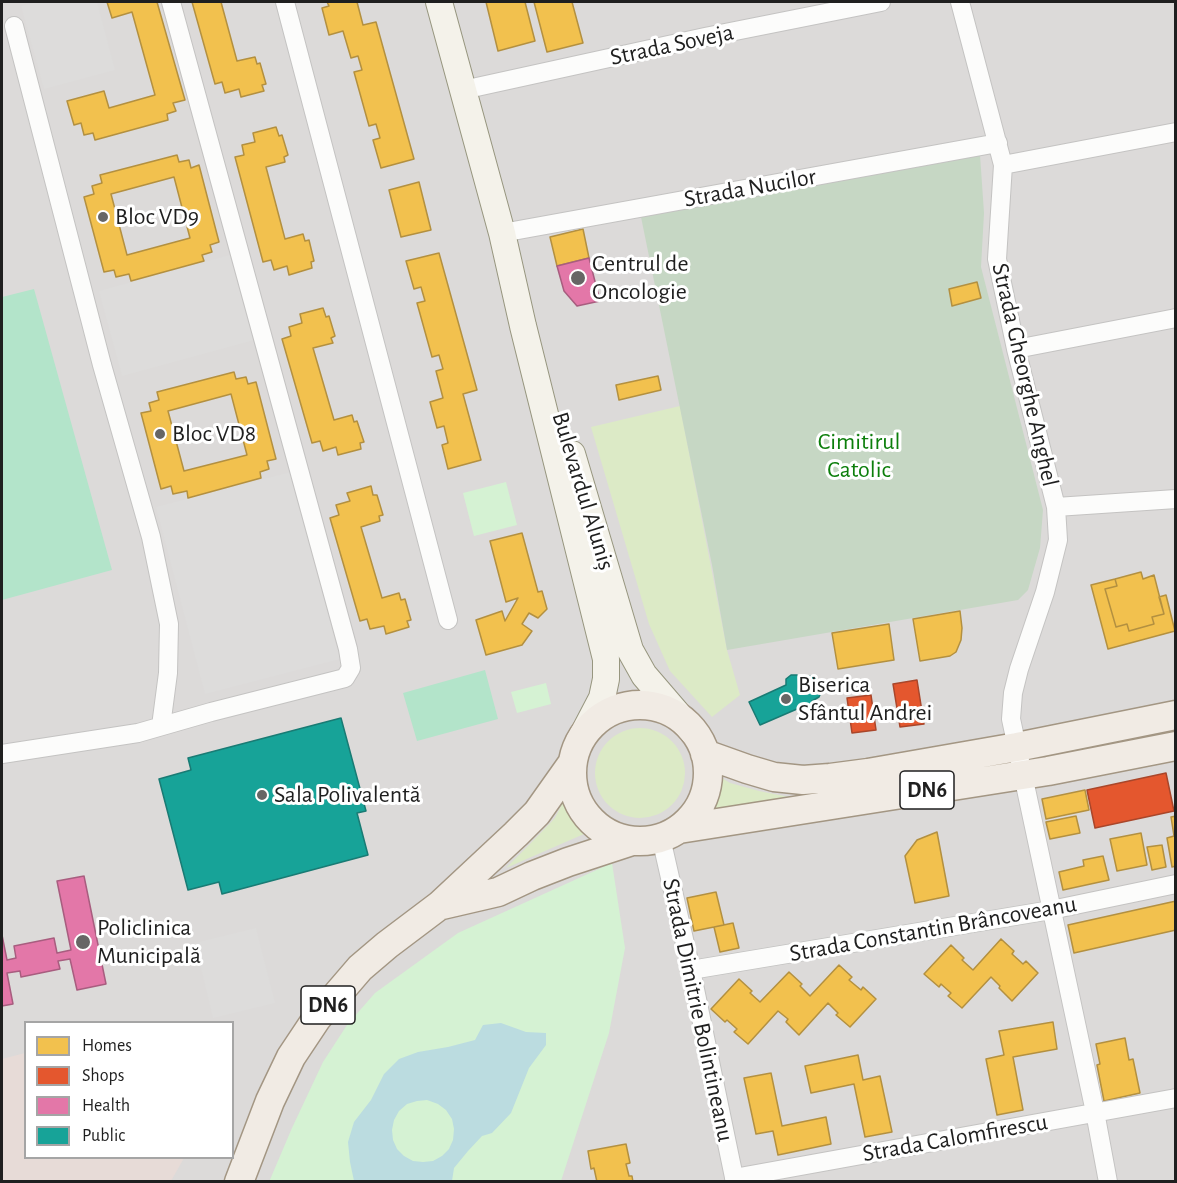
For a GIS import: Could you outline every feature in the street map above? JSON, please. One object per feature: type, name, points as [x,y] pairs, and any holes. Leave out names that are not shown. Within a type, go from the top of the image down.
[{"type":"main road","name":"Bulevardul Aluniș","points":[[439,2],[502,233],[606,659],[606,679],[602,698],[575,754]]},
{"type":"main road","name":"Bulevardul Aluniș","points":[[502,233],[527,305],[630,650],[644,675],[699,743]]},
{"type":"main road","name":"DN6","points":[[239,1182],[270,1101],[291,1057],[317,1018],[360,968],[440,905],[537,813],[587,731],[602,718],[620,709],[647,706],[673,714],[684,722],[699,743],[747,770],[774,777],[802,780],[868,773],[1017,747],[1176,715]]},
{"type":"main road","points":[[670,833],[688,821],[702,801],[708,778],[699,743]]},
{"type":"main road","name":"DN6","points":[[575,754],[573,786],[584,812],[605,832],[632,841],[644,841],[670,833],[1048,771],[1176,746]]},
{"type":"main road","name":"DN6","points":[[440,905],[498,892],[568,862],[632,841]]},
{"type":"street","points":[[2,754],[138,733],[345,678],[351,668],[348,649],[171,2]]},
{"type":"street","points":[[285,2],[448,620]]},
{"type":"street","name":"Strada Soveja","points":[[463,90],[705,37],[881,2]]},
{"type":"street","name":"Strada Gheorghe Anghel","points":[[960,2],[1003,165],[997,259],[1016,349],[1056,507],[1058,540],[1045,592],[1019,669],[1013,693],[1011,719],[1108,1182]]},
{"type":"street","points":[[14,26],[102,365],[151,537],[170,624],[168,673],[161,726]]},
{"type":"street","points":[[1003,165],[1176,132]]},
{"type":"street","name":"Strada Nucilor","points":[[502,233],[998,143]]},
{"type":"street","points":[[1016,349],[1176,318]]},
{"type":"street","points":[[1056,507],[1176,499]]},
{"type":"street","name":"Strada Dimitrie Bolintineanu","points":[[670,833],[691,970],[734,1180]]},
{"type":"street","name":"Strada Constantin Brâncoveanu","points":[[691,970],[1051,910],[1176,884]]},
{"type":"street","name":"Strada Calomfirescu","points":[[734,1180],[1176,1098]]},
{"type":"shaded area","points":[[2,2],[1175,2],[1175,1181],[2,1182]]},
{"type":"shaded area","points":[[38,2],[97,2],[115,70],[44,89],[21,6]]},
{"type":"shaded area","points":[[230,255],[254,340],[122,376],[99,291]]},
{"type":"shaded area","points":[[291,472],[340,659],[205,694],[156,507]]},
{"type":"shaded area","points":[[256,928],[275,1003],[213,1018],[195,943]]},
{"type":"shaded area","points":[[24,1053],[24,1159],[183,1159],[171,1181],[2,1181],[2,1059]]},
{"type":"green space","name":"Cimitirul Catolic","points":[[980,155],[984,213],[981,267],[1043,510],[1040,548],[1028,590],[1018,600],[727,650],[712,565],[641,217]]},
{"type":"green space","points":[[34,289],[112,570],[2,600],[2,297]]},
{"type":"green space","points":[[680,406],[727,650],[740,695],[712,717],[670,671],[649,624],[591,427]]},
{"type":"green space","points":[[506,482],[517,525],[474,536],[463,493]]},
{"type":"green space","points":[[485,670],[498,719],[417,741],[403,693]]},
{"type":"green space","points":[[546,683],[551,704],[517,713],[511,692]]},
{"type":"green space","points":[[640,728],[657,731],[672,741],[682,756],[685,773],[682,790],[672,805],[657,815],[640,818],[623,815],[608,805],[598,790],[595,773],[598,756],[608,741],[623,731]]},
{"type":"green space","points":[[717,775],[730,783],[799,799],[708,814],[718,790]]},
{"type":"green space","points":[[565,798],[584,834],[506,868],[555,818]]},
{"type":"green space","points":[[612,863],[625,948],[609,1033],[561,1181],[269,1182],[323,1062],[347,1025],[375,993],[458,933]]},
{"type":"water","points":[[501,1023],[526,1032],[546,1033],[546,1045],[529,1068],[511,1113],[492,1133],[482,1136],[468,1151],[454,1168],[452,1181],[354,1181],[348,1142],[354,1122],[371,1100],[384,1074],[399,1059],[418,1052],[475,1040],[483,1025]],"holes":[[[427,1100],[438,1104],[452,1119],[453,1140],[449,1149],[433,1161],[413,1161],[397,1149],[393,1140],[394,1120],[407,1104]]]},
{"type":"building: Homes","points":[[107,2],[157,2],[185,100],[173,103],[176,111],[167,114],[168,120],[95,140],[93,133],[84,135],[81,123],[74,125],[67,101],[104,91],[109,108],[155,95],[132,12],[112,18]]},
{"type":"building: Homes","points":[[192,2],[221,2],[237,61],[255,57],[257,64],[260,63],[266,84],[262,85],[264,91],[241,97],[239,89],[225,93],[222,82],[215,84]]},
{"type":"building: Homes","points":[[327,2],[357,2],[363,25],[376,22],[414,159],[381,168],[373,140],[380,138],[376,124],[369,126],[354,72],[362,70],[358,56],[351,58],[343,31],[329,35],[322,8],[329,6]]},
{"type":"building: Homes","points":[[486,2],[525,2],[535,41],[498,51]]},
{"type":"building: Homes","points":[[534,2],[572,2],[583,43],[547,52]]},
{"type":"building: Homes","points":[[276,127],[279,136],[282,135],[288,155],[284,157],[285,162],[266,167],[285,239],[303,234],[305,241],[309,240],[314,261],[311,262],[312,268],[289,275],[287,266],[274,270],[271,260],[263,262],[235,157],[244,155],[242,145],[255,142],[253,133]]},
{"type":"building: Homes","name":"Bloc VD9","points":[[177,155],[179,162],[189,160],[191,168],[199,165],[219,242],[210,245],[212,252],[202,255],[204,261],[131,281],[129,274],[116,277],[114,270],[104,272],[84,197],[94,194],[92,186],[102,183],[100,175]],"holes":[[[174,177],[190,238],[127,255],[111,194]]]},
{"type":"building: Homes","points":[[419,182],[431,230],[401,237],[389,190]]},
{"type":"building: Homes","points":[[583,229],[589,258],[557,266],[550,237]]},
{"type":"building: Homes","points":[[439,253],[477,390],[463,394],[481,460],[448,469],[442,445],[448,443],[444,426],[437,428],[430,402],[443,398],[436,371],[443,369],[439,355],[432,357],[417,303],[425,301],[421,287],[414,289],[406,261]]},
{"type":"building: Homes","points":[[977,282],[981,298],[952,306],[949,289]]},
{"type":"building: Homes","points":[[323,308],[326,317],[329,316],[335,336],[331,338],[333,343],[313,348],[334,420],[352,415],[354,422],[357,421],[364,442],[360,443],[361,449],[338,455],[336,447],[323,451],[320,441],[312,443],[282,339],[291,336],[289,327],[302,323],[300,314]]},
{"type":"building: Homes","name":"Bloc VD8","points":[[234,372],[236,379],[246,377],[248,384],[256,382],[276,459],[267,461],[269,469],[260,472],[261,478],[188,498],[187,491],[173,494],[171,486],[161,489],[141,413],[151,411],[149,403],[159,400],[157,392]],"holes":[[[231,394],[247,455],[184,471],[168,411]]]},
{"type":"building: Homes","points":[[658,376],[661,390],[619,400],[616,385]]},
{"type":"building: Homes","points":[[371,486],[373,495],[377,495],[383,515],[379,516],[380,521],[361,527],[382,598],[399,593],[401,600],[405,599],[411,620],[407,621],[409,627],[386,634],[384,626],[370,629],[367,619],[360,621],[330,518],[339,515],[336,505],[350,501],[347,493]]},
{"type":"building: Homes","points":[[522,533],[538,592],[542,591],[547,609],[538,618],[529,613],[522,624],[532,631],[522,645],[486,655],[476,620],[502,611],[505,621],[518,598],[506,602],[490,541]]},
{"type":"building: Homes","points":[[1141,572],[1143,579],[1154,575],[1164,614],[1152,617],[1154,624],[1129,631],[1127,624],[1116,627],[1105,589],[1117,586],[1115,579]]},
{"type":"building: Homes","points":[[1115,579],[1117,586],[1105,589],[1116,627],[1127,624],[1129,631],[1154,624],[1152,617],[1164,614],[1159,597],[1166,595],[1175,631],[1108,649],[1091,585]]},
{"type":"building: Homes","points":[[960,611],[961,640],[956,652],[950,656],[920,661],[913,619]]},
{"type":"building: Homes","points":[[889,624],[894,660],[838,669],[832,633]]},
{"type":"building: Homes","points":[[1085,790],[1089,810],[1046,819],[1042,799]]},
{"type":"building: Homes","points":[[1076,816],[1080,833],[1050,839],[1046,822]]},
{"type":"building: Homes","points":[[1176,816],[1176,866],[1172,867],[1167,838],[1174,836],[1171,817]]},
{"type":"building: Homes","points":[[937,832],[949,896],[915,903],[905,856],[917,840]]},
{"type":"building: Homes","points":[[1141,833],[1147,865],[1117,871],[1110,839]]},
{"type":"building: Homes","points":[[1162,845],[1166,867],[1152,870],[1147,847]]},
{"type":"building: Homes","points":[[1103,856],[1109,880],[1063,890],[1059,872],[1084,866],[1083,860]]},
{"type":"building: Homes","points":[[716,892],[724,925],[694,931],[687,898]]},
{"type":"building: Homes","points":[[1176,901],[1176,930],[1074,953],[1068,925]]},
{"type":"building: Homes","points":[[733,923],[739,948],[720,952],[714,927]]},
{"type":"building: Homes","points":[[1001,939],[1014,951],[1012,954],[1023,964],[1026,961],[1038,973],[1012,1001],[991,977],[962,1008],[948,996],[951,993],[941,984],[939,987],[924,974],[951,945],[973,970]]},
{"type":"building: Homes","points":[[839,965],[852,977],[849,980],[861,990],[863,987],[876,999],[850,1027],[836,1015],[838,1013],[828,1003],[799,1035],[786,1022],[788,1019],[778,1011],[748,1044],[734,1032],[737,1029],[711,1009],[739,979],[760,1002],[789,972],[802,984],[800,986],[810,996]]},
{"type":"building: Homes","points":[[1053,1022],[1057,1049],[1013,1057],[1023,1110],[997,1115],[986,1059],[1004,1055],[999,1031]]},
{"type":"building: Homes","points":[[1125,1038],[1129,1060],[1133,1059],[1140,1093],[1104,1101],[1097,1065],[1100,1064],[1096,1044]]},
{"type":"building: Homes","points":[[858,1055],[863,1080],[880,1076],[892,1132],[865,1137],[854,1084],[811,1093],[805,1066]]},
{"type":"building: Homes","points":[[771,1073],[782,1126],[826,1117],[831,1144],[778,1155],[773,1131],[756,1134],[744,1078]]},
{"type":"building: Homes","points":[[626,1144],[630,1163],[626,1164],[633,1182],[597,1182],[594,1168],[591,1169],[588,1151]]},
{"type":"building: Shops","points":[[917,680],[924,724],[900,727],[893,684]]},
{"type":"building: Shops","points":[[871,695],[876,730],[852,733],[847,698]]},
{"type":"building: Shops","points":[[1166,773],[1174,811],[1095,828],[1087,790]]},
{"type":"building: Health","name":"Centrul de Oncologie","points":[[589,258],[600,301],[577,306],[564,291],[557,266]]},
{"type":"building: Health","name":"Policlinica Municipală","points":[[84,876],[106,984],[77,990],[70,959],[58,961],[60,969],[21,977],[20,971],[7,973],[13,1004],[2,1006],[2,935],[7,960],[16,958],[14,946],[54,938],[57,953],[71,950],[57,881]]},
{"type":"building: Public","name":"Biserica Sfântul Andrei","points":[[791,675],[797,675],[801,679],[809,676],[816,679],[822,690],[819,697],[812,701],[812,706],[808,711],[802,712],[797,709],[760,725],[749,702],[786,685],[786,679]]},
{"type":"building: Public","name":"Sala Polivalentă","points":[[341,718],[366,811],[357,813],[368,855],[222,894],[219,882],[188,890],[159,779],[191,770],[188,758]]},
{"type":"place","name":"Bloc VD9","points":[[103,217]]},
{"type":"place","name":"Centrul de Oncologie","points":[[578,278]]},
{"type":"place","name":"Bloc VD8","points":[[160,434]]},
{"type":"place","name":"Biserica Sfântul Andrei","points":[[786,699]]},
{"type":"place","name":"Sala Polivalentă","points":[[262,795]]},
{"type":"place","name":"Policlinica Municipală","points":[[83,942]]}]
